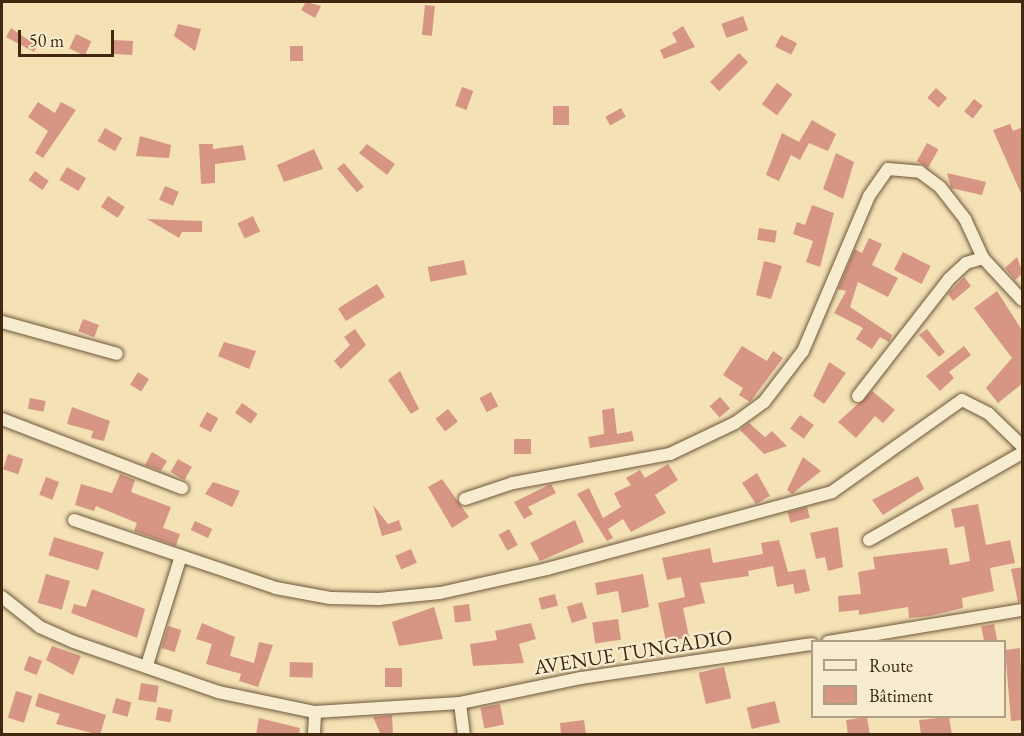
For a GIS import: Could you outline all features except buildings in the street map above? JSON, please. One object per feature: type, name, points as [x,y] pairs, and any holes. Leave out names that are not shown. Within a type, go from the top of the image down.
[{"type":"street","points":[[465,499],[513,483],[670,454],[735,423],[764,402],[803,351],[869,196],[888,169],[920,172],[940,186],[965,219],[983,258],[1023,300]]},
{"type":"street","points":[[858,396],[949,279],[966,263],[983,258]]},
{"type":"street","points":[[2,322],[117,354]]},
{"type":"street","points":[[74,520],[276,588],[330,598],[440,593],[832,492],[962,400],[989,414],[1023,446]]},
{"type":"street","points":[[2,419],[182,488]]},
{"type":"street","points":[[869,540],[1023,453]]},
{"type":"street","points":[[147,665],[181,556]]},
{"type":"street","name":"AVENUE TUNGADIO","points":[[2,597],[40,627],[218,692],[315,712],[460,703],[581,678],[811,644]]},
{"type":"street","points":[[840,640],[1023,610]]},
{"type":"street","points":[[460,703],[464,735]]},
{"type":"street","points":[[314,735],[315,712]]}]
